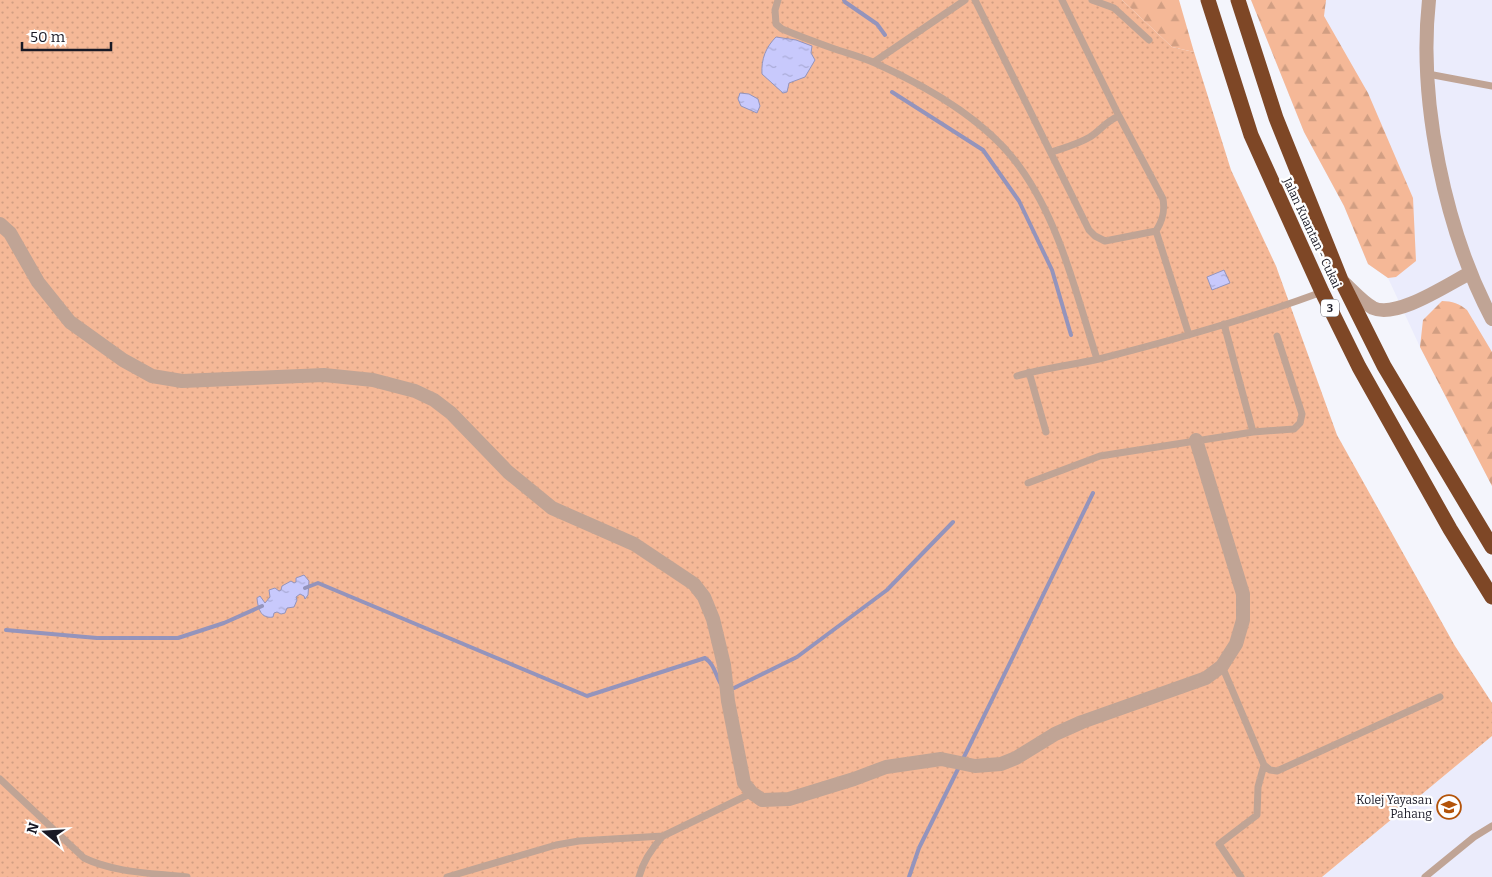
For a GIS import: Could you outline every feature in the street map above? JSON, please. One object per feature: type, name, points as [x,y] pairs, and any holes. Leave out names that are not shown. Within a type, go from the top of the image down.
[{"type":"highway","name":"Jalan Kuantan - Cukai","points":[[1208,0],[1251,135],[1322,292],[1359,367],[1450,529],[1492,597]]},
{"type":"highway","name":"Jalan Kuantan - Cukai","points":[[1238,0],[1276,118],[1341,280],[1384,366],[1492,547]]},
{"type":"street","points":[[1429,0],[1427,18],[1431,120],[1450,212],[1470,273],[1492,319]]},
{"type":"street","points":[[0,224],[10,233],[38,282],[70,322],[123,360],[152,376],[182,381],[324,374],[373,380],[415,391],[434,400],[451,413],[508,472],[552,508],[634,544],[694,584],[704,597],[713,620],[724,665],[728,701],[744,783],[752,793],[762,800],[789,799],[886,767],[941,758],[975,766],[1001,764],[1016,758],[1055,734],[1082,722],[1206,678],[1222,666],[1236,644],[1243,620],[1243,594],[1196,440]]},
{"type":"street","points":[[1341,280],[1366,303],[1374,308],[1387,311],[1402,308],[1470,273]]},
{"type":"lane","points":[[778,0],[775,10],[776,24],[782,29],[874,62],[908,79],[961,111],[993,136],[1020,166],[1043,206],[1064,256],[1097,359]]},
{"type":"lane","points":[[874,62],[965,0]]},
{"type":"lane","points":[[975,0],[1090,230],[1095,236],[1104,240],[1113,240],[1156,231],[1165,210],[1163,199],[1119,116],[1062,0]]},
{"type":"lane","points":[[1092,0],[1114,8],[1149,40]]},
{"type":"lane","points":[[1428,74],[1492,86]]},
{"type":"lane","points":[[1052,152],[1082,141],[1092,135],[1108,120],[1119,116]]},
{"type":"lane","points":[[1156,231],[1189,334]]},
{"type":"lane","points":[[1017,376],[1097,359],[1189,334],[1289,304],[1322,292]]},
{"type":"lane","points":[[1224,324],[1253,432]]},
{"type":"lane","points":[[1028,483],[1100,456],[1253,432],[1294,430],[1300,423],[1302,414],[1277,336]]},
{"type":"lane","points":[[1029,372],[1046,432]]},
{"type":"lane","points":[[1222,666],[1264,765],[1270,770],[1278,771],[1440,697]]},
{"type":"lane","points":[[1241,877],[1219,844],[1257,815],[1258,787],[1264,765]]},
{"type":"lane","points":[[0,779],[84,858],[97,864],[131,871],[187,877]]},
{"type":"lane","points":[[639,877],[642,865],[655,845],[664,836],[752,793]]},
{"type":"lane","points":[[1425,877],[1474,837],[1492,826]]},
{"type":"lane","points":[[447,877],[556,845],[579,841],[664,836]]},
{"type":"shaded area","points":[[1251,0],[1492,0],[1492,486],[1420,347],[1388,278],[1368,264],[1344,206],[1304,132]]},
{"type":"shaded area","name":"Kolej Yayasan Pahang","points":[[1492,736],[1492,877],[1322,877]]},
{"type":"green space","points":[[0,0],[1122,0],[1172,47],[1194,52],[1231,170],[1276,266],[1337,435],[1455,646],[1492,703],[1492,736],[1322,877],[0,877]]},
{"type":"green space","points":[[1122,0],[1179,0],[1194,52],[1172,47]]},
{"type":"green space","points":[[1251,0],[1326,0],[1324,16],[1368,93],[1413,198],[1416,261],[1396,277],[1388,278],[1368,264],[1344,206],[1304,132]]},
{"type":"green space","points":[[1442,301],[1456,303],[1467,310],[1492,352],[1492,486],[1420,347],[1423,320]]},
{"type":"water","points":[[776,37],[796,40],[812,46],[811,53],[815,60],[805,77],[789,83],[787,92],[783,93],[762,74],[762,63],[765,54],[769,45]]},
{"type":"water","points":[[740,93],[749,94],[758,99],[760,106],[757,113],[741,106],[738,99]]},
{"type":"water","points":[[1224,270],[1230,283],[1212,290],[1207,277]]},
{"type":"water","points":[[304,575],[309,581],[308,595],[305,599],[300,594],[296,597],[297,600],[294,607],[287,608],[285,613],[274,613],[273,617],[263,615],[259,609],[257,598],[260,596],[265,603],[270,597],[269,590],[275,588],[279,591],[282,586],[291,581],[296,582],[296,578]]},
{"type":"waterway","points":[[844,0],[877,24],[885,35]]},
{"type":"waterway","points":[[892,92],[983,150],[1019,201],[1052,270],[1071,335]]},
{"type":"waterway","points":[[962,761],[1093,493]]},
{"type":"waterway","points":[[728,688],[734,688],[797,657],[887,590],[953,522]]},
{"type":"waterway","points":[[305,588],[318,583],[587,696],[705,658],[713,667],[722,686]]},
{"type":"waterway","points":[[6,630],[97,638],[178,638],[224,623],[262,606]]},
{"type":"waterway","points":[[909,877],[919,848],[959,767]]},
{"type":"place","name":"Kolej Yayasan Pahang","points":[[1449,807]]}]
